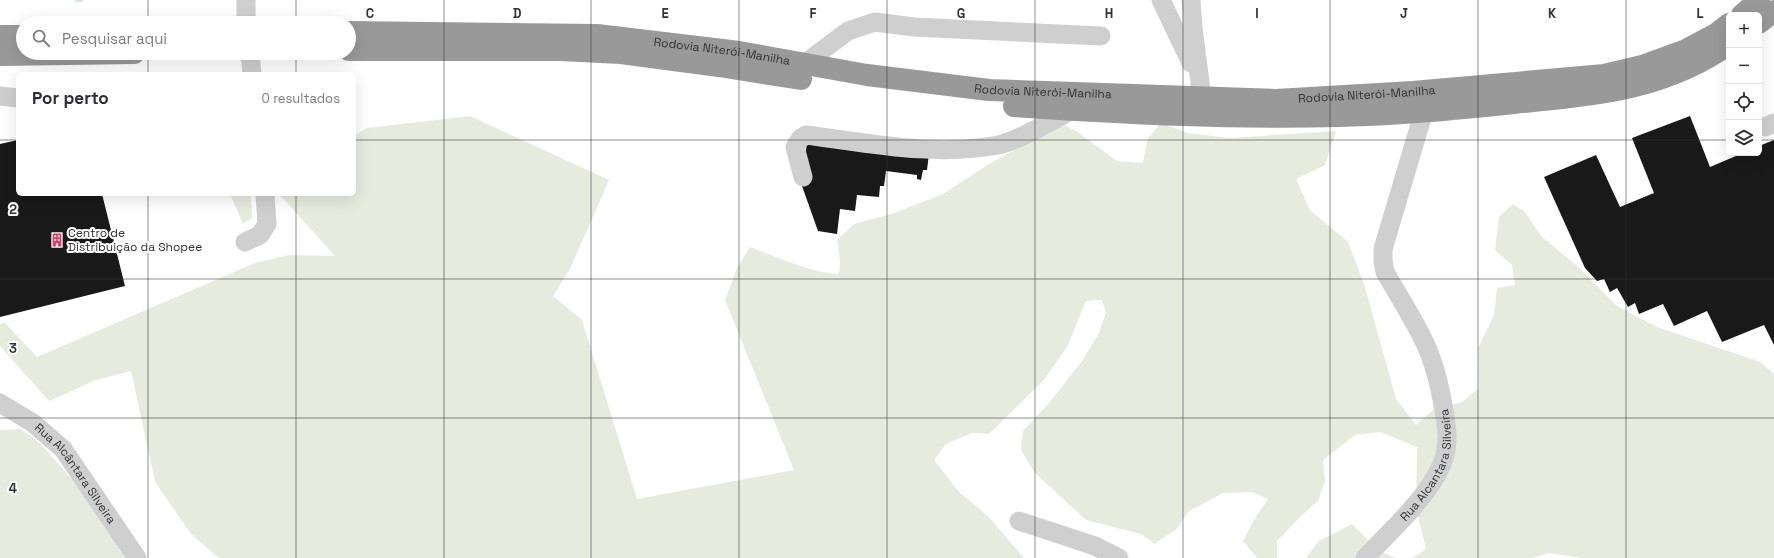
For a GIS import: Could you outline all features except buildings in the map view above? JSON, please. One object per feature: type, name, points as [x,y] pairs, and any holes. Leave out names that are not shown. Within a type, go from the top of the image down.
[{"type":"highway","points":[[1745,12],[1759,0]]},
{"type":"highway","points":[[1762,21],[1774,11]]},
{"type":"highway","name":"Rodovia Niterói-Manilha","points":[[356,32],[597,35],[739,52],[937,85],[989,90],[1201,90],[1276,100],[1413,92],[1604,74],[1642,66],[1686,50],[1716,34],[1726,26]]},
{"type":"highway","points":[[0,36],[16,36]]},
{"type":"highway","name":"Rodovia Niterói-Manilha","points":[[356,50],[560,50],[620,53],[719,66],[911,96],[995,105],[1212,116],[1340,116],[1424,111],[1581,96],[1629,88],[1669,77],[1709,58],[1726,46]]},
{"type":"highway","points":[[0,55],[16,55]]},
{"type":"street","points":[[246,0],[246,16]]},
{"type":"street","points":[[1161,0],[1201,90]]},
{"type":"street","points":[[1192,0],[1193,28],[1201,90]]},
{"type":"street","points":[[804,64],[848,31],[875,22],[914,27],[1102,36]]},
{"type":"street","points":[[251,60],[252,72]]},
{"type":"street","points":[[0,96],[16,98]]},
{"type":"street","points":[[803,177],[796,147],[800,139],[806,135],[938,151],[999,145],[1072,110]]},
{"type":"street","name":"Rua Alcantara Silveira","points":[[1365,558],[1412,509],[1426,490],[1441,465],[1448,448],[1447,425],[1439,386],[1430,354],[1385,272],[1383,261],[1383,248],[1424,111]]},
{"type":"street","points":[[245,242],[260,235],[267,224],[265,196]]},
{"type":"street","name":"Rua Alcântara Silveira","points":[[0,403],[33,422],[63,449],[137,558]]},
{"type":"street","points":[[1019,521],[1095,546],[1119,558]]},
{"type":"shaded area","points":[[470,116],[609,180],[570,269],[553,296],[582,320],[637,499],[794,470],[725,300],[737,268],[750,247],[806,268],[839,274],[840,262],[837,240],[854,224],[891,214],[943,194],[989,164],[1063,124],[1079,133],[1117,161],[1143,163],[1147,140],[1161,123],[1188,133],[1229,138],[1336,131],[1325,165],[1296,179],[1310,210],[1348,242],[1365,287],[1396,399],[1416,425],[1434,409],[1462,402],[1479,388],[1478,348],[1494,315],[1497,288],[1515,285],[1512,265],[1495,250],[1499,217],[1513,204],[1525,212],[1541,236],[1576,265],[1617,306],[1657,327],[1760,362],[1774,374],[1774,558],[1581,558],[1549,553],[1532,558],[1413,558],[1426,549],[1416,509],[1417,447],[1380,432],[1355,435],[1323,460],[1325,481],[1318,501],[1277,541],[1277,558],[1257,558],[1243,541],[1254,520],[1268,499],[1252,492],[1223,493],[1188,512],[1177,529],[1154,544],[1141,534],[1086,520],[1035,473],[1021,450],[1023,431],[1049,403],[1082,361],[1099,333],[1106,312],[1102,300],[1086,301],[1067,347],[1043,381],[989,434],[972,433],[946,444],[934,460],[959,492],[989,517],[1024,558],[219,558],[191,534],[155,482],[131,371],[96,380],[49,401],[0,346],[0,325],[4,322],[37,357],[255,263],[289,255],[335,256],[281,196],[356,196],[356,135],[367,128]]},
{"type":"shaded area","points":[[231,196],[251,196],[252,218],[243,224]]},
{"type":"shaded area","points":[[20,429],[39,442],[76,484],[126,558],[0,558],[0,430]]},
{"type":"shaded area","points":[[1352,524],[1379,551],[1396,558],[1306,558],[1319,541]]},
{"type":"place","name":"Centro de Distribuição da Shopee","points":[[57,240]]}]
